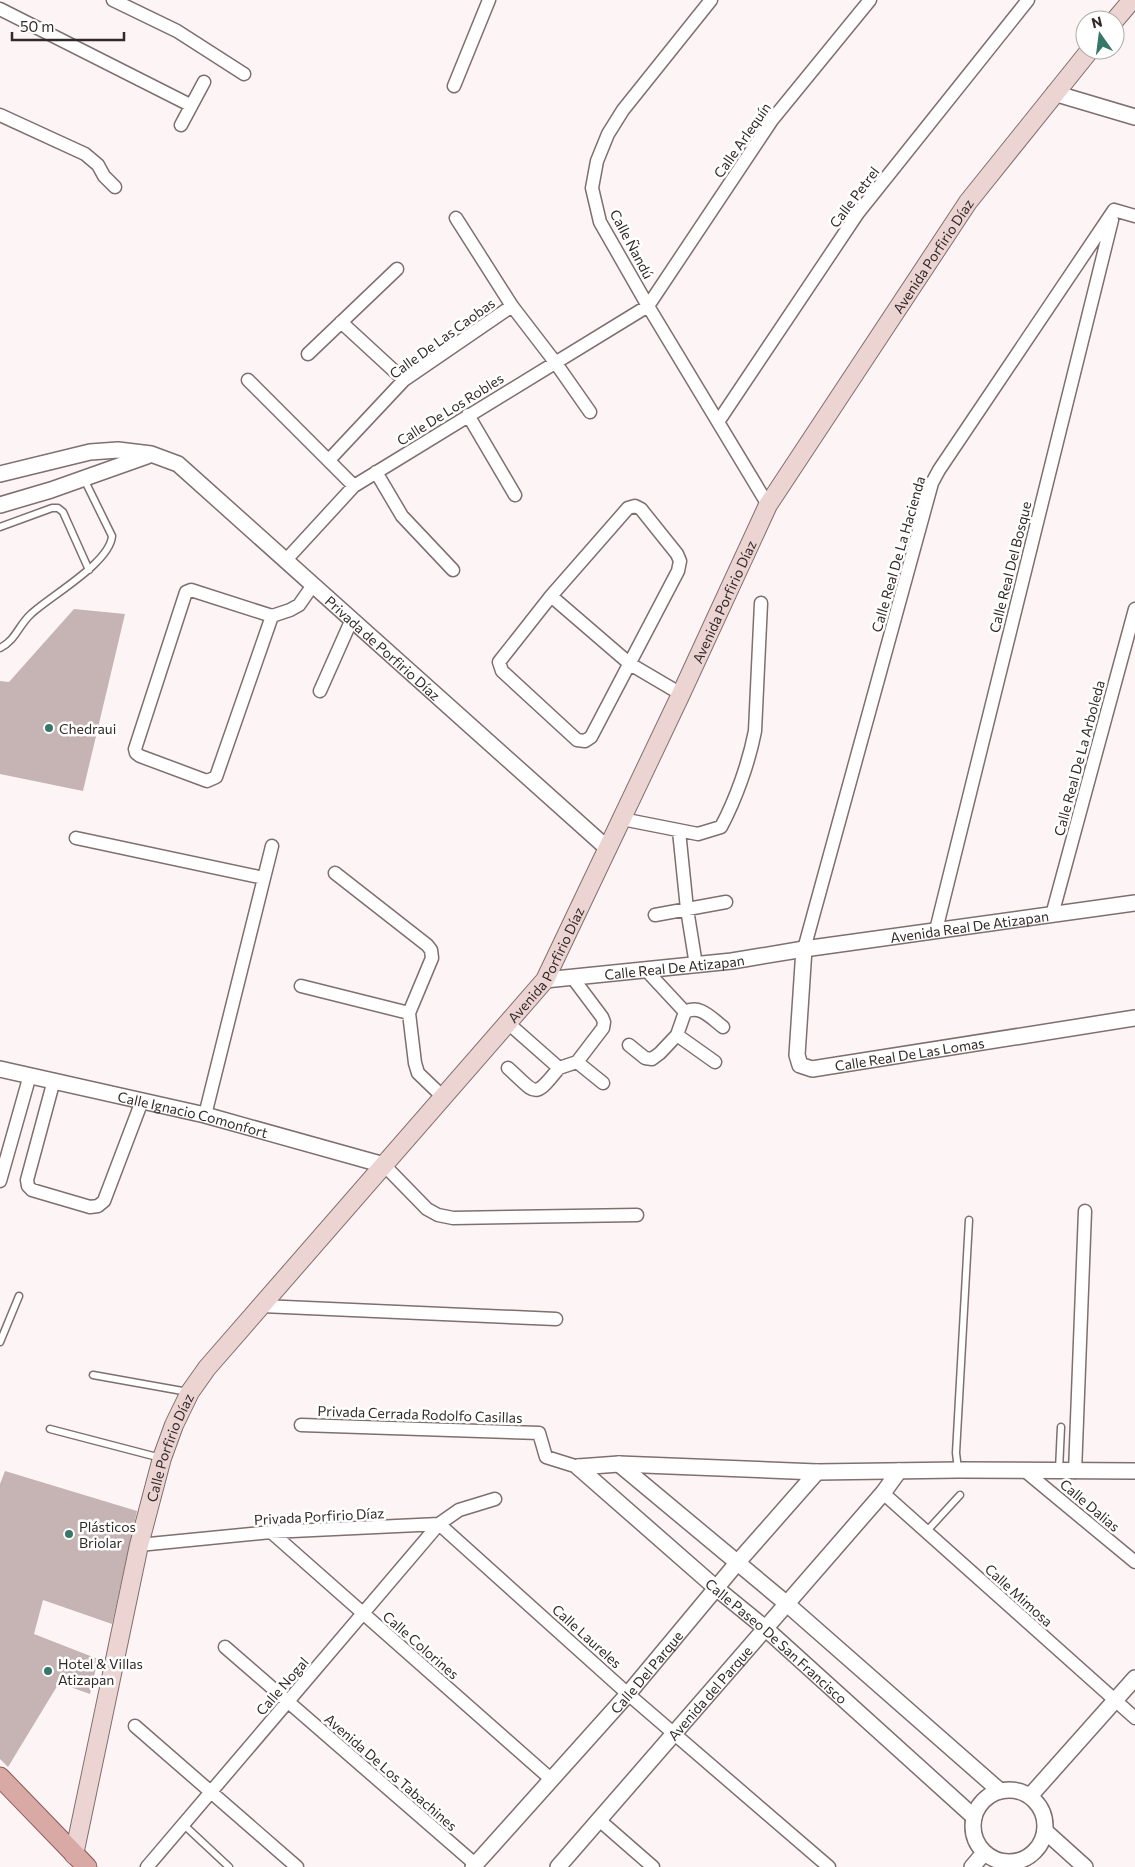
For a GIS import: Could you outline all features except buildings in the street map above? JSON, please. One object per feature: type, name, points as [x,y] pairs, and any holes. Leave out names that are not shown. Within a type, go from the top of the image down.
[{"type":"main road","points":[[1124,10],[1132,0]]},
{"type":"main road","name":"Avenida Porfirio Díaz","points":[[384,1164],[545,980],[681,694],[768,505],[968,202],[1082,60]]},
{"type":"main road","name":"Calle Porfirio Díaz","points":[[80,1861],[138,1545],[162,1458],[174,1425],[190,1392],[207,1368],[384,1164]]},
{"type":"main road","points":[[0,1777],[80,1861]]},
{"type":"street","points":[[113,0],[177,31],[244,74]]},
{"type":"street","points":[[454,86],[489,0]]},
{"type":"street","name":"Calle Ñandú","points":[[711,0],[622,110],[608,134],[597,161],[592,188],[600,222],[648,306],[768,505]]},
{"type":"street","name":"Calle Arlequín","points":[[648,306],[772,120],[870,0]]},
{"type":"street","name":"Calle Petrel","points":[[718,422],[858,213],[1028,0]]},
{"type":"street","points":[[0,9],[190,105]]},
{"type":"street","points":[[181,125],[204,82]]},
{"type":"street","points":[[1054,93],[1135,117]]},
{"type":"street","points":[[0,115],[85,154],[98,165],[104,176],[115,187]]},
{"type":"street","points":[[1114,210],[1135,216]]},
{"type":"street","name":"Calle Real Del Bosque","points":[[936,930],[1114,210]]},
{"type":"street","name":"Calle Real De La Hacienda","points":[[804,949],[932,483],[1114,210]]},
{"type":"street","points":[[456,218],[512,306],[590,412]]},
{"type":"street","points":[[308,354],[397,269]]},
{"type":"street","name":"Calle De Las Caobas","points":[[329,460],[404,380],[512,306]]},
{"type":"street","name":"Calle De Los Robles","points":[[286,560],[354,486],[648,306]]},
{"type":"street","points":[[341,322],[404,380]]},
{"type":"street","points":[[248,380],[354,486]]},
{"type":"street","points":[[468,415],[515,494]]},
{"type":"street","name":"Privada de Porfirio Díaz","points":[[0,474],[90,452],[118,450],[151,454],[178,464],[608,849]]},
{"type":"street","points":[[0,505],[50,490],[151,454]]},
{"type":"street","points":[[44,462],[54,468],[57,474],[57,481],[50,490]]},
{"type":"street","points":[[376,472],[402,516],[452,570]]},
{"type":"street","points":[[635,506],[641,509],[677,554],[680,562],[678,571],[630,664],[591,737],[585,741],[577,740],[502,671],[499,662],[551,596],[628,508],[635,506]]},
{"type":"street","points":[[272,616],[216,778],[207,781],[136,754],[135,749],[186,592],[191,590],[272,616],[299,605],[313,584]]},
{"type":"street","points":[[551,596],[630,664],[681,694]]},
{"type":"street","points":[[622,819],[698,834],[721,827],[752,748],[755,731],[761,603]]},
{"type":"street","name":"Calle Real De La Arboleda","points":[[1052,915],[1135,609]]},
{"type":"street","points":[[320,691],[352,620]]},
{"type":"street","points":[[679,831],[687,909],[696,964]]},
{"type":"street","points":[[76,838],[264,878]]},
{"type":"street","points":[[205,1115],[272,846]]},
{"type":"street","points":[[336,873],[431,950],[432,958],[409,1013],[418,1073],[443,1097]]},
{"type":"street","points":[[655,915],[726,902]]},
{"type":"street","name":"Avenida Real De Atizapan","points":[[804,949],[1135,903]]},
{"type":"street","name":"Calle Real De Atizapan","points":[[545,980],[732,961],[804,949]]},
{"type":"street","name":"Calle Real De Las Lomas","points":[[804,949],[797,1055],[800,1065],[812,1068],[1135,1018]]},
{"type":"street","points":[[646,970],[685,1012]]},
{"type":"street","points":[[508,1068],[533,1090],[538,1091],[543,1088],[559,1068],[577,1062],[603,1028],[604,1022],[572,977]]},
{"type":"street","points":[[301,986],[409,1013]]},
{"type":"street","points":[[629,1045],[644,1058],[652,1059],[677,1035],[685,1012],[691,1009],[699,1009],[723,1028]]},
{"type":"street","points":[[508,1023],[559,1068]]},
{"type":"street","points":[[677,1035],[715,1062]]},
{"type":"street","points":[[577,1062],[603,1083]]},
{"type":"street","name":"Calle Ignacio Comonfort","points":[[0,1069],[205,1115],[384,1164]]},
{"type":"street","points":[[0,1181],[30,1075]]},
{"type":"street","points":[[54,1080],[27,1180],[28,1186],[32,1190],[90,1207],[98,1206],[104,1201],[142,1100]]},
{"type":"street","points":[[384,1164],[427,1209],[438,1215],[452,1218],[637,1215]]},
{"type":"street","points":[[1075,1472],[1086,1211]]},
{"type":"street","points":[[262,1306],[556,1319]]},
{"type":"street","name":"Privada Cerrada Rodolfo Casillas","points":[[301,1425],[539,1433],[542,1437],[546,1457],[578,1467]]},
{"type":"street","points":[[578,1467],[619,1464],[817,1472],[958,1470],[1135,1471]]},
{"type":"street","points":[[619,1464],[787,1604],[1000,1791]]},
{"type":"street","name":"Calle Paseo De San Francisco","points":[[578,1467],[716,1588],[765,1628],[974,1817]]},
{"type":"street","name":"Avenida del Parque","points":[[558,1867],[883,1494],[899,1471]]},
{"type":"street","name":"Calle Dalias","points":[[1025,1471],[1135,1562]]},
{"type":"street","name":"Calle Del Parque","points":[[474,1866],[628,1694],[737,1563],[817,1472]]},
{"type":"street","name":"Calle Mimosa","points":[[883,1494],[1135,1718]]},
{"type":"street","points":[[440,1524],[459,1510],[495,1499]]},
{"type":"street","name":"Privada Porfirio Díaz","points":[[138,1545],[271,1532],[440,1524]]},
{"type":"street","name":"Calle Nogal","points":[[147,1867],[440,1524]]},
{"type":"street","name":"Calle Laureles","points":[[440,1524],[628,1694],[829,1867]]},
{"type":"street","name":"Calle Colorines","points":[[271,1532],[552,1780]]},
{"type":"street","name":"Avenida De Los Tabachines","points":[[225,1647],[474,1866]]},
{"type":"street","points":[[1030,1796],[1135,1678]]},
{"type":"street","points":[[136,1726],[297,1867]]},
{"type":"street","points":[[1000,1791],[1015,1791],[1030,1796],[1043,1812],[1045,1831],[1030,1863],[1004,1862],[993,1859],[984,1852],[977,1842],[973,1830],[974,1817],[979,1806],[988,1797],[1000,1791]]},
{"type":"street","points":[[598,1820],[653,1867]]},
{"type":"street","points":[[1045,1831],[1085,1867]]},
{"type":"street","points":[[972,1867],[984,1852]]},
{"type":"lane","points":[[0,648],[13,640],[31,614],[89,570],[109,545],[112,536],[83,478]]},
{"type":"lane","points":[[0,527],[52,508],[58,508],[63,512],[89,570]]},
{"type":"lane","points":[[958,1470],[956,1453],[969,1220]]},
{"type":"lane","points":[[0,1342],[18,1296]]},
{"type":"lane","points":[[93,1375],[190,1392]]},
{"type":"lane","points":[[1059,1472],[1061,1427]]},
{"type":"lane","points":[[50,1429],[162,1458]]},
{"type":"lane","points":[[926,1532],[960,1495]]},
{"type":"lane","points":[[184,1825],[229,1867]]},
{"type":"place","name":"Chedraui","points":[[49,728]]},
{"type":"place","name":"Plásticos Briolar","points":[[69,1534]]},
{"type":"place","name":"Hotel & Villas Atizapan","points":[[48,1671]]}]
